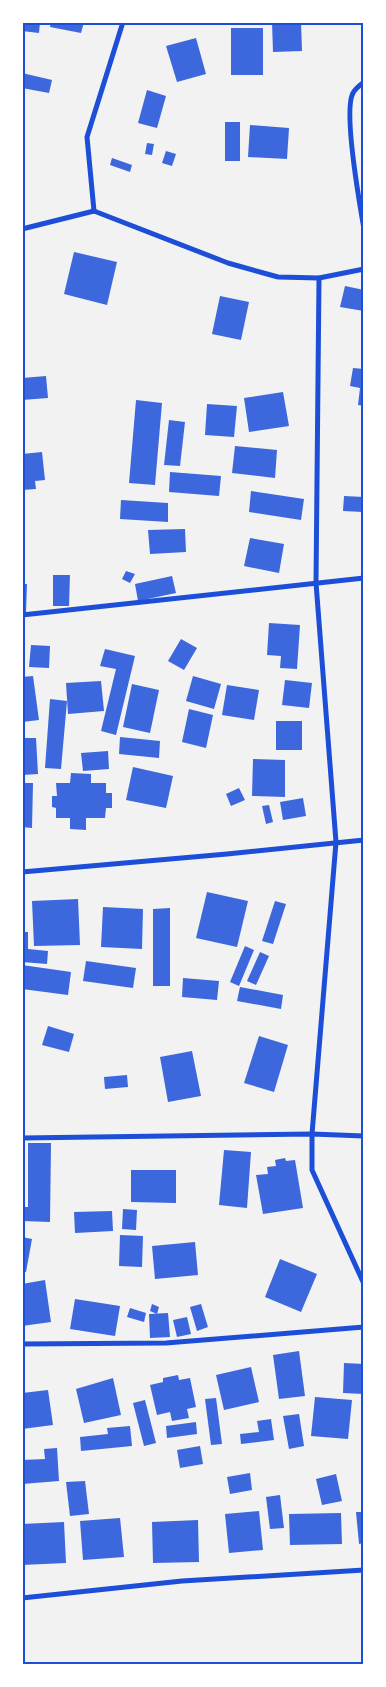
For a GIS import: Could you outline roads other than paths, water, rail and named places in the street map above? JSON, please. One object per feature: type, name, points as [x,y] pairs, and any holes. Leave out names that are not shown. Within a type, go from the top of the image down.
[{"type":"street","points":[[94,212],[87,137],[123,22]]},
{"type":"street","points":[[364,82],[352,94],[350,109],[354,172],[364,229]]},
{"type":"street","points":[[22,229],[94,212],[228,263],[278,277],[320,278],[364,268]]},
{"type":"street","points":[[320,278],[316,584],[336,842],[312,1134],[312,1170],[364,1284]]},
{"type":"street","points":[[22,615],[364,578]]},
{"type":"street","points":[[22,872],[364,840]]},
{"type":"street","points":[[22,1138],[312,1134],[364,1136]]},
{"type":"street","points":[[22,1344],[166,1343],[364,1328]]},
{"type":"street","points":[[22,1598],[182,1581],[364,1570]]}]
